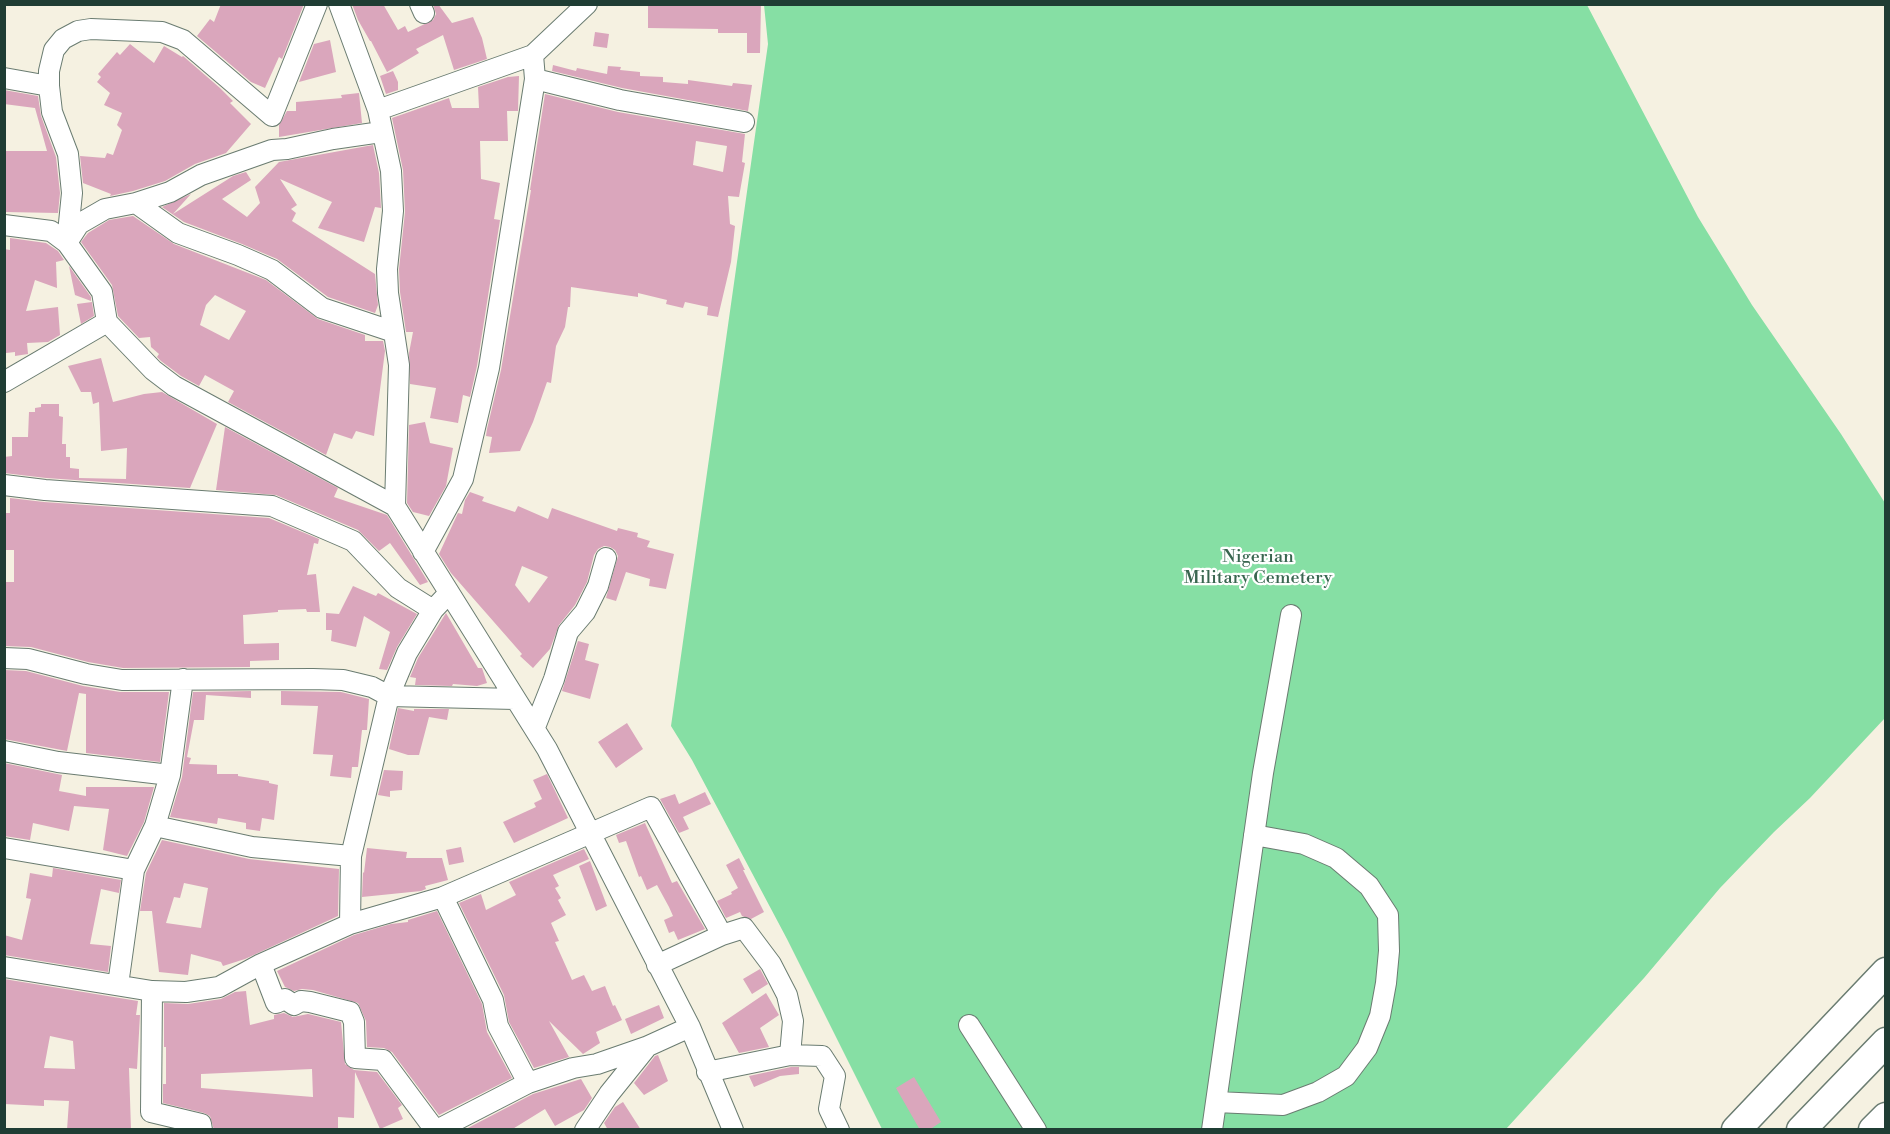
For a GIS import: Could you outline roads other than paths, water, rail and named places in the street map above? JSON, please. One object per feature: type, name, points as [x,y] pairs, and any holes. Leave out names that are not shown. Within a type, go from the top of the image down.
[{"type":"highway","points":[[1736,1130],[1886,972]]},
{"type":"highway","points":[[1801,1130],[1886,1042]]},
{"type":"highway","points":[[1873,1130],[1886,1117]]},
{"type":"street","points":[[272,150],[272,116],[317,4]]},
{"type":"street","points":[[339,4],[378,110],[391,171],[393,212],[387,269],[388,293],[399,365],[395,506]]},
{"type":"street","points":[[378,110],[533,55],[580,6]]},
{"type":"street","points":[[67,243],[72,193],[68,154],[52,112],[49,86],[49,71],[54,50],[63,39],[78,31],[91,29],[162,32],[183,40],[272,116]]},
{"type":"street","points":[[423,552],[463,479],[489,368],[535,79],[533,55]]},
{"type":"street","points":[[4,78],[49,86]]},
{"type":"street","points":[[535,79],[620,100],[744,122]]},
{"type":"street","points":[[67,243],[79,224],[105,208],[136,204],[170,192],[201,176],[272,150],[381,132]]},
{"type":"street","points":[[136,204],[178,233],[272,270],[322,308],[394,332]]},
{"type":"street","points":[[4,225],[51,231],[67,243],[102,292],[107,322],[153,370],[174,386],[395,506],[515,699],[535,727],[690,1027],[733,1130]]},
{"type":"street","points":[[4,382],[107,322]]},
{"type":"street","points":[[4,485],[272,506],[353,541],[398,588],[433,610]]},
{"type":"street","points":[[535,727],[554,679],[568,632],[585,612],[598,586],[606,558]]},
{"type":"street","points":[[350,924],[351,856],[389,696],[407,654],[433,610],[449,593]]},
{"type":"street","points":[[1212,1130],[1263,773],[1291,615]]},
{"type":"street","points":[[4,658],[28,658],[86,674],[122,680],[343,680],[372,687],[389,696],[515,699]]},
{"type":"street","points":[[118,985],[134,870],[155,826],[170,775],[183,679]]},
{"type":"street","points":[[4,751],[58,762],[170,775]]},
{"type":"street","points":[[4,967],[152,991],[186,992],[219,987],[261,964],[350,924],[443,897],[651,807],[722,935]]},
{"type":"street","points":[[155,826],[252,847],[351,856]]},
{"type":"street","points":[[1216,1102],[1284,1105],[1318,1092],[1346,1076],[1367,1048],[1380,1016],[1386,983],[1389,951],[1388,915],[1369,886],[1336,858],[1304,844],[1254,835]]},
{"type":"street","points":[[4,848],[134,870]]},
{"type":"street","points":[[443,897],[493,1000],[498,1026],[528,1083]]},
{"type":"street","points":[[657,965],[722,935],[744,928],[771,964],[787,995],[793,1021],[790,1055]]},
{"type":"street","points":[[261,964],[276,1003],[285,999],[294,1005],[301,1001],[350,1012],[354,1022],[355,1058],[383,1060],[436,1130],[528,1083],[573,1068],[597,1064],[646,1047],[690,1027]]},
{"type":"street","points":[[152,991],[150,1121],[201,1124],[202,1130]]},
{"type":"street","points":[[969,1025],[1036,1130]]},
{"type":"street","points":[[585,1130],[609,1094],[646,1047]]},
{"type":"street","points":[[707,1072],[790,1055],[822,1056],[835,1076],[829,1109],[840,1129]]},
{"type":"park label","name":"Nigerian Military Cemetery","points":[[1258,568]]}]
